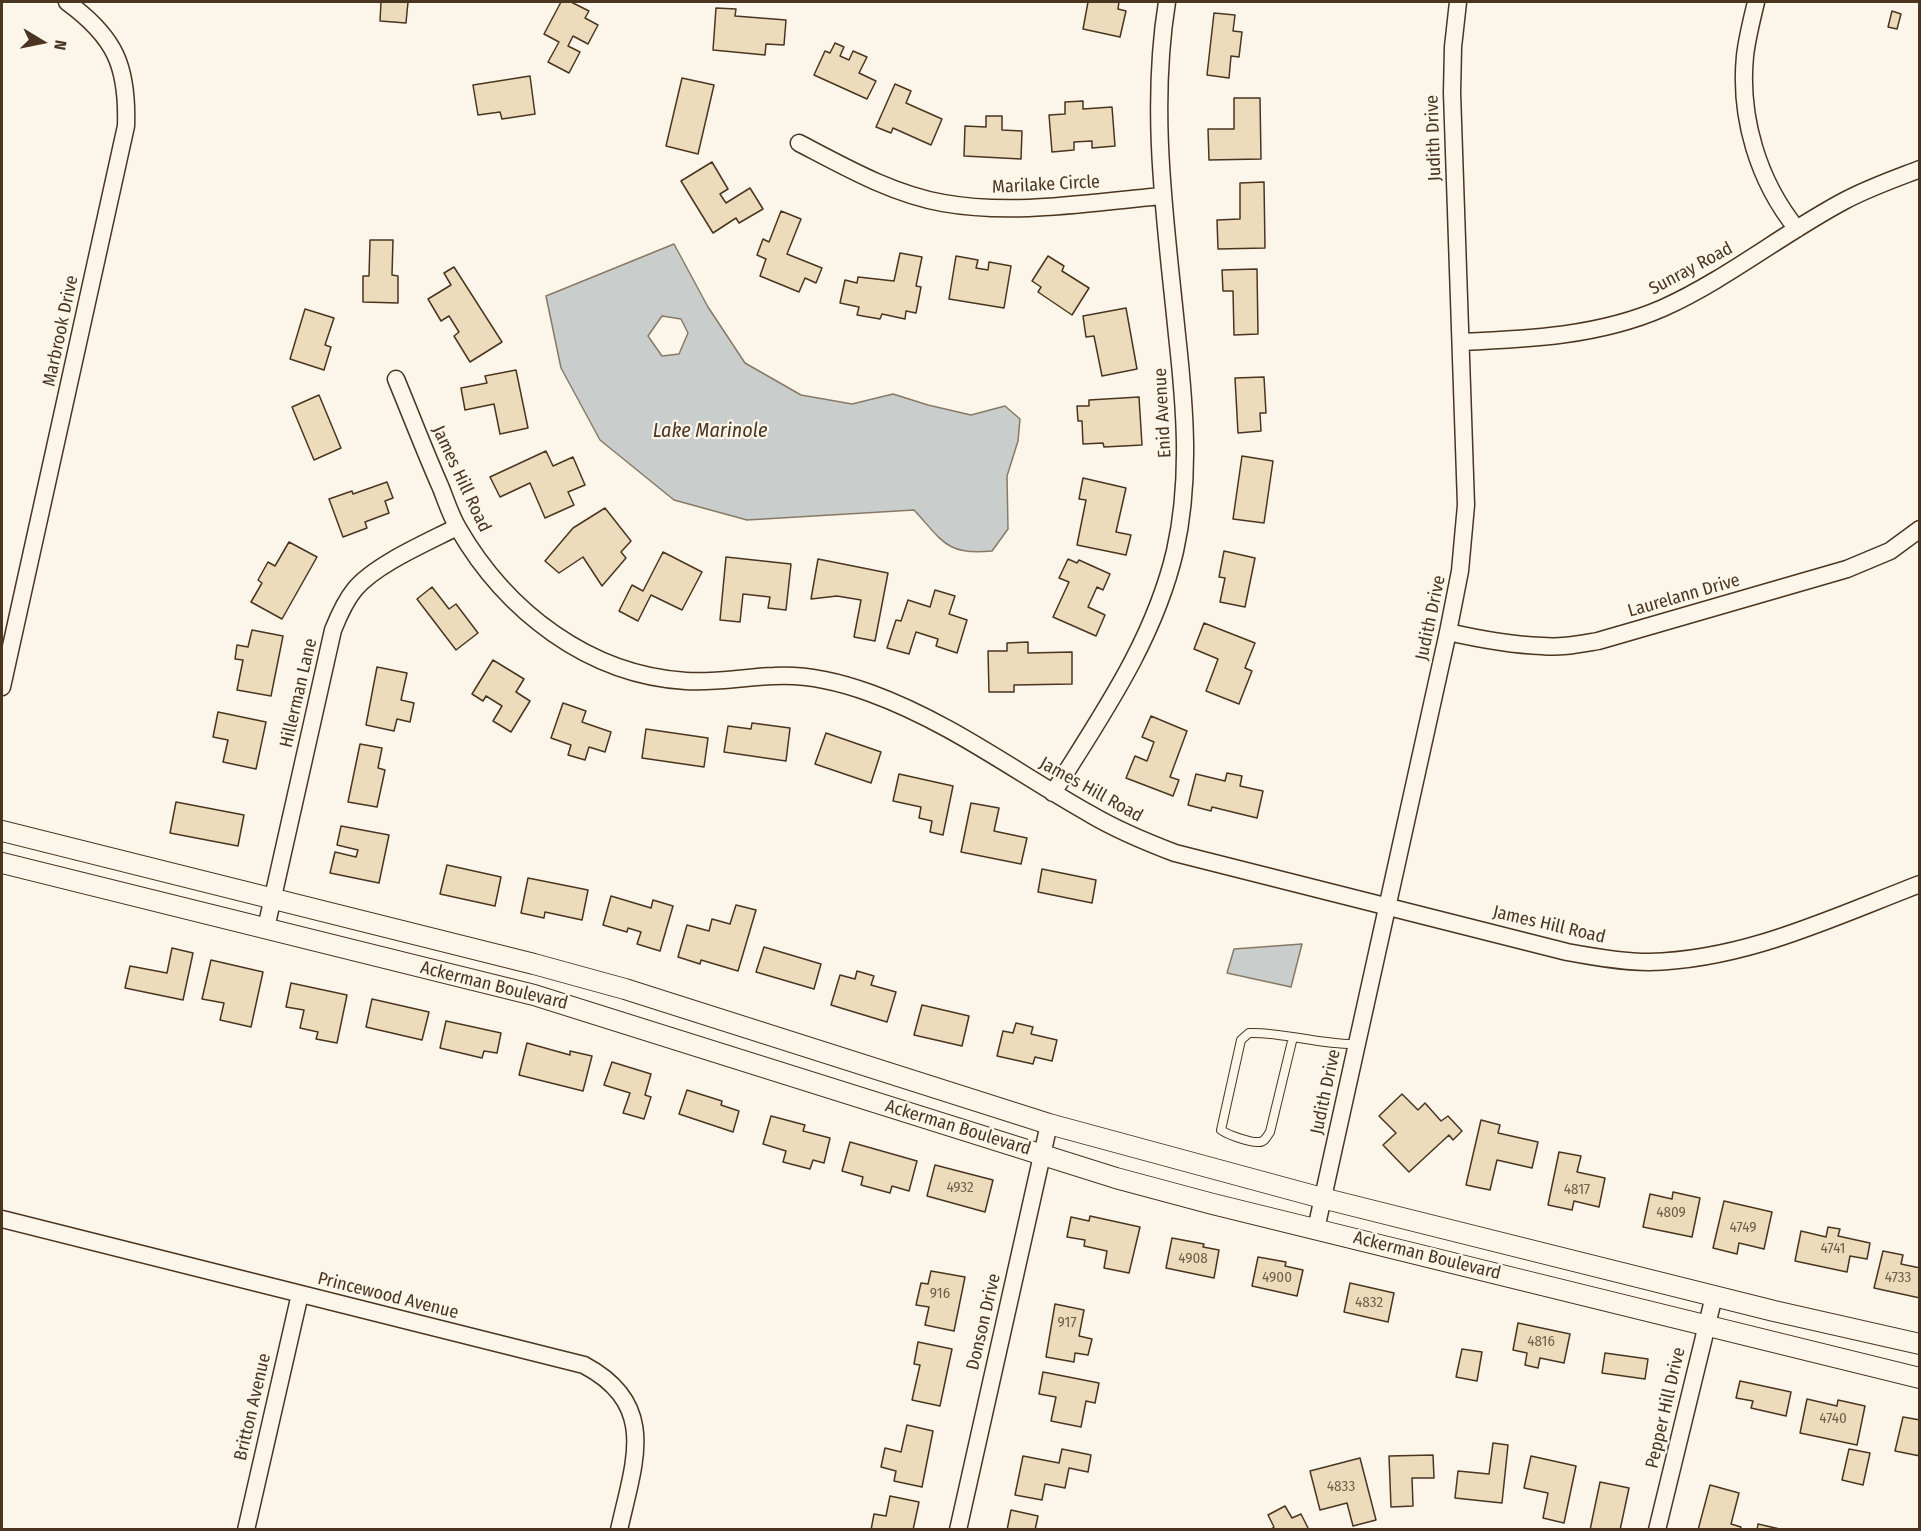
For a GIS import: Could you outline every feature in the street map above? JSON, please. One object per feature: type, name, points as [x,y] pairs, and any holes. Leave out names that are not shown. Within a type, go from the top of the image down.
[{"type":"street","name":"Marbrook Drive","points":[[2,687],[126,126],[127,100],[123,74],[116,54],[105,36],[86,16],[67,2]]},
{"type":"street","name":"Enid Avenue","points":[[1053,793],[1129,670],[1150,628],[1175,550],[1183,502],[1186,446],[1182,384],[1158,129],[1159,66],[1167,2]]},
{"type":"street","name":"Judith Drive","points":[[1316,1229],[1389,906],[1461,564],[1466,505],[1452,93],[1453,46],[1458,2]]},
{"type":"street","points":[[1756,2],[1745,55],[1744,85],[1748,122],[1757,158],[1767,182],[1797,229]]},
{"type":"street","name":"Marilake Circle","points":[[799,143],[906,193],[959,205],[1013,209],[1163,196]]},
{"type":"street","name":"Sunray Road","points":[[1461,342],[1546,338],[1589,331],[1625,322],[1661,309],[1700,290],[1844,201],[1884,182],[1920,170]]},
{"type":"street","name":"James Hill Road","points":[[396,378],[458,527],[485,569],[508,595],[539,623],[570,645],[601,661],[631,672],[665,680],[804,677],[836,682],[871,694],[925,717],[974,742],[1053,793],[1092,815],[1137,838],[1175,853],[1568,952],[1648,962],[1713,956],[1761,944],[1920,884]]},
{"type":"street","name":"Hillerman Lane","points":[[266,928],[333,630],[344,604],[356,588],[372,573],[458,527]]},
{"type":"street","name":"Laurelann Drive","points":[[1448,632],[1485,640],[1543,646],[1564,646],[1598,641],[1847,569],[1890,551],[1920,530]]},
{"type":"street","name":"Ackerman Boulevard","points":[[2,831],[534,964],[625,989],[1049,1124],[1322,1198],[1774,1311],[1920,1344]]},
{"type":"street","name":"Ackerman Boulevard","points":[[2,863],[534,995],[1127,1180],[1920,1378]]},
{"type":"street","name":"Donson Drive","points":[[957,1530],[1049,1124]]},
{"type":"street","name":"Princewood Avenue","points":[[2,1219],[584,1365],[601,1374],[615,1387],[626,1401],[633,1417],[636,1433],[633,1465],[619,1530]]},
{"type":"street","name":"Britton Avenue","points":[[246,1530],[300,1294]]},
{"type":"street","name":"Pepper Hill Drive","points":[[1657,1530],[1714,1296]]},
{"type":"lane","points":[[1293,1037],[1270,1132],[1264,1140],[1259,1142],[1221,1131],[1241,1040],[1249,1033],[1266,1033],[1293,1037],[1335,1044],[1356,1044]]},
{"type":"water","name":"Lake Marinole","points":[[674,244],[708,307],[745,363],[801,395],[852,404],[893,394],[971,415],[1005,406],[1020,419],[1018,441],[1007,476],[1008,529],[992,551],[964,551],[946,544],[914,510],[747,520],[674,500],[600,440],[561,368],[546,296]],"holes":[[[662,316],[681,319],[688,333],[679,354],[662,356],[648,336]]]},
{"type":"water","points":[[1302,944],[1291,987],[1227,973],[1234,949]]},
{"type":"building","points":[[381,2],[408,2],[406,23],[380,21]]},
{"type":"building","points":[[561,2],[571,2],[589,11],[585,18],[598,25],[588,44],[573,36],[568,46],[580,52],[569,73],[548,62],[559,42],[544,34]]},
{"type":"building","points":[[1088,2],[1119,2],[1118,9],[1126,11],[1120,37],[1083,29]]},
{"type":"building","points":[[716,8],[736,9],[735,16],[786,20],[784,45],[766,44],[765,55],[713,50]]},
{"type":"building","points":[[1892,11],[1901,14],[1897,29],[1888,27]]},
{"type":"building","points":[[1214,13],[1235,15],[1233,31],[1242,32],[1239,57],[1231,56],[1229,78],[1207,75]]},
{"type":"building","points":[[835,43],[844,47],[840,56],[849,60],[853,51],[867,57],[859,73],[876,81],[867,99],[814,75],[825,51],[830,53]]},
{"type":"building","points":[[530,76],[535,114],[502,119],[500,112],[478,115],[473,85]]},
{"type":"building","points":[[682,78],[714,85],[698,154],[666,146]]},
{"type":"building","points":[[895,84],[911,91],[906,103],[942,119],[931,145],[893,128],[891,133],[876,127]]},
{"type":"building","points":[[1234,98],[1260,98],[1261,159],[1209,160],[1208,129],[1234,129]]},
{"type":"building","points":[[1083,101],[1083,109],[1112,107],[1115,146],[1092,148],[1092,141],[1074,142],[1074,150],[1052,152],[1049,115],[1065,114],[1065,102]]},
{"type":"building","points":[[986,116],[1002,116],[1002,130],[1022,131],[1021,159],[964,156],[965,126],[986,127]]},
{"type":"building","points":[[712,162],[728,189],[720,194],[726,203],[750,188],[763,209],[739,223],[736,218],[713,233],[681,181]]},
{"type":"building","points":[[1264,182],[1265,248],[1218,249],[1217,220],[1240,219],[1240,183]]},
{"type":"building","points":[[781,211],[801,219],[787,254],[822,268],[816,283],[805,278],[799,292],[760,276],[766,259],[757,255],[763,239],[769,242]]},
{"type":"building","points":[[370,240],[393,240],[392,275],[398,276],[398,303],[363,302],[363,276],[369,276]]},
{"type":"building","points":[[900,253],[922,257],[916,286],[921,287],[916,313],[906,311],[905,319],[882,314],[880,319],[857,315],[859,307],[840,303],[845,280],[857,283],[858,277],[894,281]]},
{"type":"building","points":[[956,256],[978,260],[976,268],[988,270],[989,262],[1011,266],[1004,308],[949,299]]},
{"type":"building","points":[[1048,256],[1064,266],[1062,271],[1089,288],[1072,315],[1038,292],[1041,287],[1032,281]]},
{"type":"building","points":[[454,267],[502,342],[470,362],[454,336],[459,332],[449,316],[441,321],[428,299],[451,285],[444,273]]},
{"type":"building","points":[[1257,269],[1258,334],[1234,335],[1233,291],[1223,291],[1222,270]]},
{"type":"building","points":[[1126,308],[1137,369],[1102,376],[1094,336],[1086,337],[1083,316]]},
{"type":"building","points":[[305,309],[334,318],[325,345],[331,347],[324,370],[290,359]]},
{"type":"building","points":[[516,370],[528,428],[500,434],[494,404],[465,410],[461,388],[487,383],[485,376]]},
{"type":"building","points":[[1264,377],[1266,413],[1260,413],[1261,431],[1238,433],[1235,378]]},
{"type":"building","points":[[319,395],[341,448],[314,460],[292,407]]},
{"type":"building","points":[[1139,397],[1142,445],[1104,447],[1103,443],[1083,444],[1082,421],[1078,421],[1077,406],[1089,406],[1089,400]]},
{"type":"building","points":[[546,451],[553,466],[573,457],[585,485],[568,492],[574,505],[545,518],[530,483],[500,497],[490,477]]},
{"type":"building","points":[[1242,456],[1273,461],[1264,523],[1233,519]]},
{"type":"building","points":[[1083,478],[1126,488],[1116,532],[1131,535],[1126,555],[1077,545],[1086,500],[1079,499]]},
{"type":"building","points":[[387,482],[393,498],[385,501],[389,513],[365,522],[367,528],[343,537],[329,499],[352,491],[353,494]]},
{"type":"building","points":[[605,508],[631,541],[621,552],[626,558],[602,586],[583,557],[559,573],[545,561],[573,528]]},
{"type":"building","points":[[289,542],[317,557],[282,619],[251,602],[262,583],[258,580],[268,562],[275,566]]},
{"type":"building","points":[[1224,551],[1255,558],[1245,607],[1220,602],[1225,578],[1219,577]]},
{"type":"building","points":[[663,552],[702,572],[682,610],[651,595],[638,621],[619,611],[632,585],[643,591]]},
{"type":"building","points":[[726,557],[791,564],[786,610],[768,608],[770,597],[743,594],[740,622],[720,620]]},
{"type":"building","points":[[818,559],[888,573],[875,641],[854,637],[861,600],[837,596],[811,599]]},
{"type":"building","points":[[1068,559],[1077,563],[1079,560],[1110,574],[1103,590],[1097,587],[1088,607],[1105,615],[1096,636],[1053,617],[1069,582],[1059,578]]},
{"type":"building","points":[[432,587],[449,609],[456,604],[478,633],[456,650],[417,599]]},
{"type":"building","points":[[935,590],[955,596],[949,614],[967,620],[957,653],[936,646],[938,639],[916,632],[909,654],[887,648],[896,620],[901,621],[908,600],[930,607]]},
{"type":"building","points":[[1204,623],[1255,643],[1245,668],[1252,671],[1239,704],[1206,691],[1218,659],[1194,649]]},
{"type":"building","points":[[252,630],[283,636],[271,696],[237,690],[243,660],[235,659],[237,645],[248,647]]},
{"type":"building","points":[[1028,642],[1028,653],[1072,652],[1072,684],[1014,685],[1014,692],[989,692],[988,651],[1007,651],[1007,643]]},
{"type":"building","points":[[493,660],[524,679],[516,692],[530,701],[511,732],[493,721],[502,706],[486,696],[483,701],[472,694]]},
{"type":"building","points":[[377,667],[407,673],[401,700],[414,703],[410,722],[397,719],[394,731],[366,725]]},
{"type":"building","points":[[563,703],[586,711],[582,722],[611,732],[605,752],[589,747],[585,760],[568,755],[571,745],[551,738]]},
{"type":"building","points":[[218,712],[266,722],[256,769],[223,762],[228,740],[213,737]]},
{"type":"building","points":[[1151,716],[1187,731],[1170,777],[1179,780],[1173,796],[1126,778],[1135,756],[1147,761],[1154,742],[1142,737]]},
{"type":"building","points":[[752,723],[790,728],[786,761],[724,752],[728,726],[751,729]]},
{"type":"building","points":[[646,729],[708,738],[704,767],[642,758]]},
{"type":"building","points":[[826,733],[881,752],[871,783],[815,764]]},
{"type":"building","points":[[360,744],[382,748],[378,768],[385,770],[377,807],[348,802]]},
{"type":"building","points":[[1227,773],[1242,776],[1240,786],[1263,791],[1257,818],[1212,807],[1211,811],[1188,805],[1196,774],[1225,781]]},
{"type":"building","points":[[899,774],[953,786],[943,835],[930,832],[932,821],[919,818],[921,807],[893,801]]},
{"type":"building","points":[[176,802],[244,815],[238,846],[170,833]]},
{"type":"building","points":[[971,803],[999,808],[994,831],[1027,838],[1021,864],[961,852]]},
{"type":"building","points":[[341,826],[389,835],[379,883],[330,873],[335,852],[356,857],[358,850],[337,845]]},
{"type":"building","points":[[447,865],[501,877],[495,906],[440,894]]},
{"type":"building","points":[[1042,869],[1096,880],[1092,903],[1038,892]]},
{"type":"building","points":[[528,878],[588,890],[582,920],[545,912],[544,918],[521,913]]},
{"type":"building","points":[[611,896],[651,908],[653,900],[673,906],[660,951],[637,944],[641,932],[628,928],[627,932],[603,925]]},
{"type":"building","points":[[736,905],[756,910],[738,971],[701,960],[700,964],[678,957],[687,925],[709,931],[712,919],[730,924]]},
{"type":"building","points":[[764,947],[821,964],[814,989],[756,972]]},
{"type":"building","points":[[172,948],[193,953],[183,1000],[125,988],[130,966],[167,973]]},
{"type":"building","points":[[211,960],[263,972],[251,1027],[220,1020],[224,1003],[202,999]]},
{"type":"building","points":[[857,971],[874,976],[871,985],[896,992],[887,1022],[831,1005],[840,975],[855,979]]},
{"type":"building","points":[[291,983],[347,995],[337,1043],[316,1039],[318,1032],[300,1028],[304,1010],[286,1007]]},
{"type":"building","points":[[372,999],[429,1012],[422,1040],[366,1027]]},
{"type":"building","points":[[922,1005],[969,1016],[962,1046],[914,1035]]},
{"type":"building","points":[[446,1021],[501,1033],[497,1053],[484,1051],[482,1058],[440,1048]]},
{"type":"building","points":[[1016,1023],[1033,1027],[1031,1034],[1057,1040],[1052,1061],[1035,1057],[1033,1064],[997,1056],[1003,1031],[1013,1033]]},
{"type":"building","points":[[527,1043],[570,1055],[570,1051],[592,1056],[583,1091],[519,1075]]},
{"type":"building","points":[[612,1062],[651,1074],[645,1095],[651,1097],[644,1119],[623,1113],[630,1093],[604,1085]]},
{"type":"building","points":[[687,1090],[722,1101],[721,1105],[739,1111],[733,1132],[679,1114]]},
{"type":"building","points":[[1402,1094],[1418,1110],[1425,1103],[1441,1121],[1448,1116],[1462,1131],[1453,1140],[1449,1135],[1409,1172],[1383,1145],[1396,1133],[1379,1116]]},
{"type":"building","points":[[771,1116],[805,1125],[803,1131],[830,1138],[824,1163],[813,1160],[810,1169],[783,1162],[786,1151],[763,1144]]},
{"type":"building","points":[[1481,1120],[1500,1125],[1498,1133],[1538,1142],[1532,1168],[1497,1160],[1490,1190],[1466,1185]]},
{"type":"building","points":[[850,1142],[917,1161],[909,1191],[892,1186],[890,1193],[861,1185],[863,1177],[842,1171]]},
{"type":"building","points":[[1559,1152],[1581,1156],[1577,1172],[1605,1178],[1599,1207],[1574,1201],[1572,1210],[1548,1205]]},
{"type":"building","points":[[935,1165],[993,1180],[985,1212],[927,1196]]},
{"type":"building","points":[[1673,1192],[1700,1198],[1692,1237],[1643,1227],[1650,1194],[1672,1199]]},
{"type":"building","points":[[1724,1201],[1772,1212],[1764,1249],[1739,1243],[1737,1254],[1713,1248]]},
{"type":"building","points":[[1090,1216],[1140,1227],[1129,1273],[1104,1268],[1107,1251],[1084,1246],[1085,1240],[1067,1237],[1071,1217],[1089,1221]]},
{"type":"building","points":[[1828,1227],[1840,1229],[1838,1236],[1870,1243],[1867,1259],[1850,1256],[1847,1272],[1795,1261],[1801,1231],[1826,1237]]},
{"type":"building","points":[[1172,1238],[1204,1244],[1203,1247],[1219,1250],[1214,1278],[1166,1268]]},
{"type":"building","points":[[1883,1251],[1903,1255],[1901,1264],[1920,1268],[1920,1298],[1874,1288]]},
{"type":"building","points":[[1258,1257],[1286,1262],[1285,1266],[1303,1270],[1297,1296],[1252,1286]]},
{"type":"building","points":[[931,1271],[965,1277],[954,1331],[925,1325],[929,1307],[916,1305],[921,1283],[928,1284]]},
{"type":"building","points":[[1350,1283],[1394,1293],[1388,1322],[1344,1312]]},
{"type":"building","points":[[1055,1304],[1084,1310],[1079,1336],[1092,1339],[1088,1355],[1075,1353],[1074,1362],[1046,1357]]},
{"type":"building","points":[[1518,1323],[1570,1334],[1564,1363],[1540,1358],[1538,1368],[1525,1365],[1527,1353],[1513,1350]]},
{"type":"building","points":[[918,1342],[952,1349],[940,1406],[912,1400],[920,1365],[914,1364]]},
{"type":"building","points":[[1462,1349],[1482,1352],[1477,1381],[1456,1377]]},
{"type":"building","points":[[1605,1353],[1648,1359],[1645,1379],[1602,1373]]},
{"type":"building","points":[[1043,1372],[1099,1383],[1095,1403],[1086,1401],[1081,1427],[1051,1421],[1056,1397],[1039,1394]]},
{"type":"building","points":[[1740,1381],[1791,1392],[1786,1416],[1751,1408],[1753,1401],[1736,1398]]},
{"type":"building","points":[[1807,1399],[1837,1406],[1838,1400],[1865,1406],[1857,1445],[1800,1433]]},
{"type":"building","points":[[1903,1417],[1920,1420],[1920,1456],[1895,1451]]},
{"type":"building","points":[[907,1425],[933,1431],[922,1487],[894,1481],[896,1471],[881,1467],[885,1448],[901,1452]]},
{"type":"building","points":[[1493,1443],[1508,1445],[1502,1503],[1455,1498],[1458,1471],[1489,1474]]},
{"type":"building","points":[[1062,1449],[1091,1455],[1088,1472],[1069,1468],[1065,1488],[1045,1484],[1042,1500],[1015,1495],[1023,1456],[1059,1463]]},
{"type":"building","points":[[1849,1449],[1870,1453],[1863,1485],[1842,1480]]},
{"type":"building","points":[[1433,1455],[1434,1478],[1412,1478],[1413,1506],[1391,1507],[1389,1456]]},
{"type":"building","points":[[1531,1456],[1576,1466],[1564,1523],[1543,1518],[1548,1493],[1524,1488]]},
{"type":"building","points":[[1360,1458],[1376,1520],[1353,1526],[1347,1503],[1320,1510],[1310,1471]]},
{"type":"building","points":[[1600,1482],[1629,1488],[1620,1530],[1590,1530]]},
{"type":"building","points":[[1710,1485],[1739,1493],[1731,1524],[1741,1527],[1740,1530],[1698,1530]]},
{"type":"building","points":[[890,1496],[919,1502],[913,1530],[871,1530],[874,1514],[886,1516]]},
{"type":"building","points":[[1285,1506],[1292,1518],[1301,1514],[1309,1530],[1270,1530],[1274,1527],[1268,1515]]},
{"type":"building","points":[[1011,1510],[1038,1516],[1035,1530],[1007,1530]]},
{"type":"building","points":[[1758,1524],[1784,1530],[1757,1530]]}]
